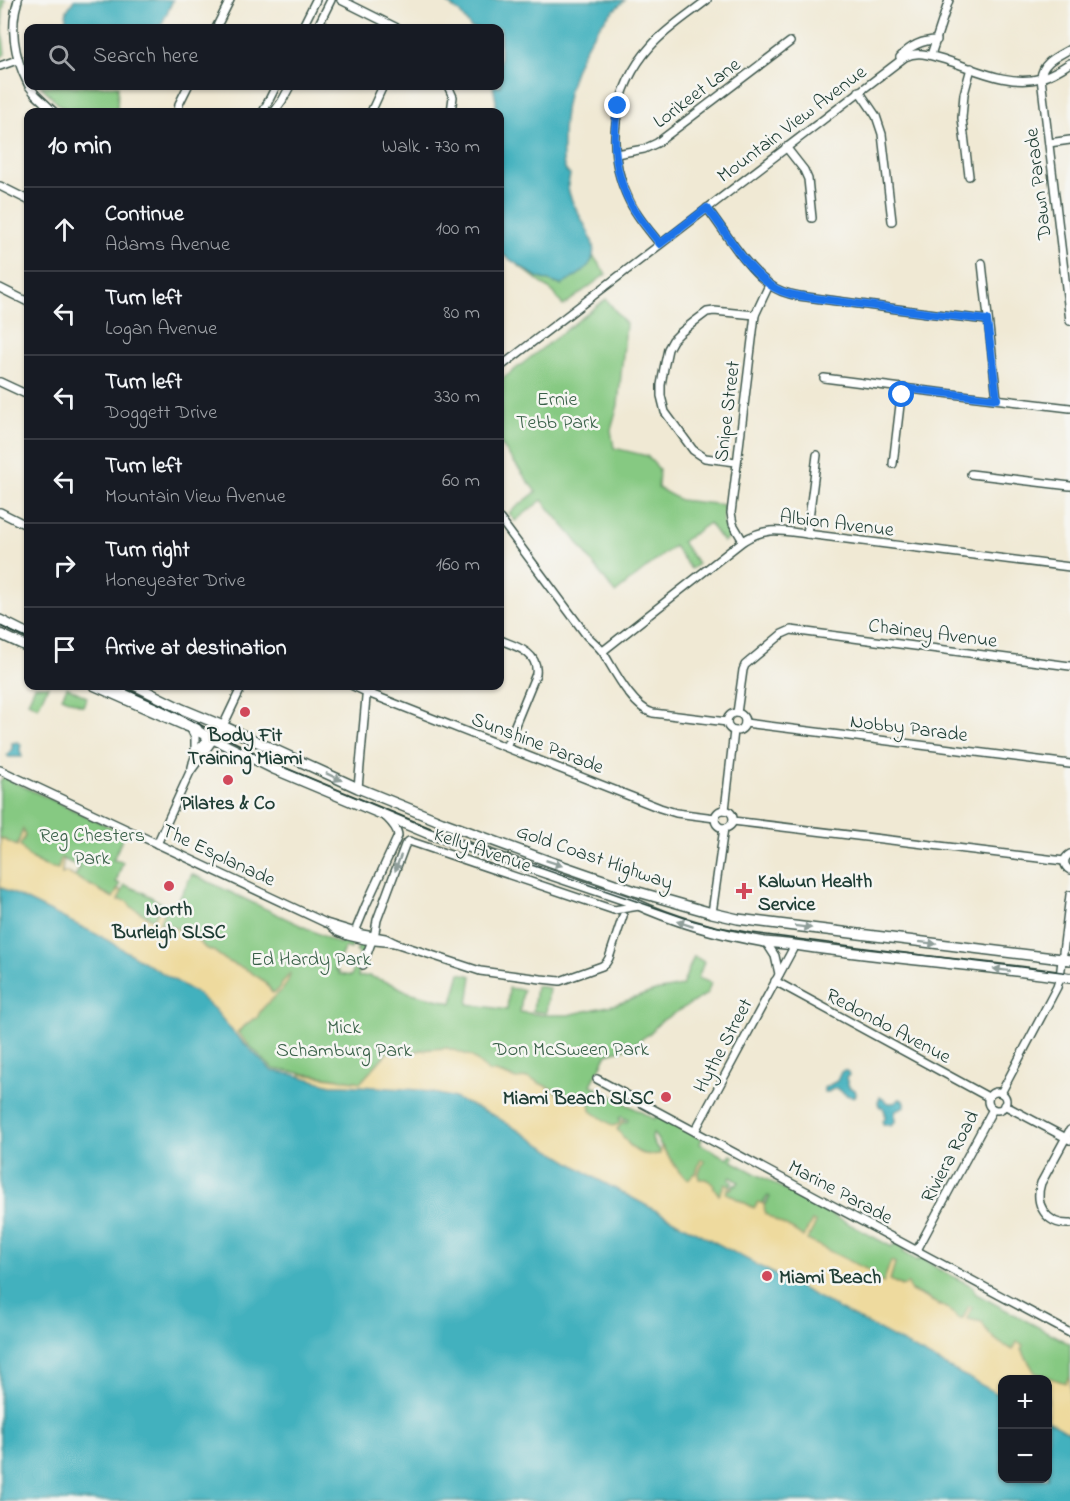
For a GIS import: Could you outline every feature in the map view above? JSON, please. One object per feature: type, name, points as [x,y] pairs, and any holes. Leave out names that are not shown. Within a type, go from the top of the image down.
[{"type":"highway","points":[[0,620],[24,632]]},
{"type":"highway","points":[[0,634],[24,644]]},
{"type":"highway","name":"Gold Coast Highway","points":[[118,690],[273,769],[386,817],[689,925],[766,942],[1065,978]]},
{"type":"highway","name":"Gold Coast Highway","points":[[144,690],[358,788],[442,822],[635,891],[738,919],[1066,960]]},
{"type":"street","points":[[18,0],[14,39],[17,60],[24,75]]},
{"type":"street","points":[[218,24],[230,0]]},
{"type":"street","points":[[304,24],[316,0]]},
{"type":"street","points":[[319,24],[331,0]]},
{"type":"street","points":[[341,0],[389,24]]},
{"type":"street","points":[[660,244],[628,198],[619,172],[616,154],[615,118],[630,75],[643,55],[660,37],[707,0]]},
{"type":"street","points":[[932,56],[949,0]]},
{"type":"street","points":[[892,66],[912,46],[920,42],[937,40]]},
{"type":"street","name":"Lorikeet Lane","points":[[616,154],[657,143],[790,42]]},
{"type":"street","points":[[1041,78],[1046,64],[1070,49]]},
{"type":"street","name":"Mountain View Avenue","points":[[504,364],[859,91],[910,55],[921,53],[1012,80],[1041,78]]},
{"type":"street","points":[[0,66],[17,60]]},
{"type":"street","points":[[1041,78],[1070,63]]},
{"type":"street","points":[[969,176],[962,118],[964,94],[971,68]]},
{"type":"street","name":"Dawn Parade","points":[[1041,78],[1070,321]]},
{"type":"street","points":[[32,90],[50,108]]},
{"type":"street","points":[[178,108],[186,90]]},
{"type":"street","points":[[264,108],[274,90]]},
{"type":"street","points":[[277,108],[288,90]]},
{"type":"street","points":[[373,108],[381,90]]},
{"type":"street","points":[[450,90],[453,97],[452,108]]},
{"type":"street","points":[[859,91],[876,116],[882,134],[892,221]]},
{"type":"street","points":[[1049,143],[1070,140]]},
{"type":"street","points":[[786,147],[804,170],[808,179],[813,218]]},
{"type":"street","points":[[0,186],[24,198]]},
{"type":"street","points":[[707,208],[749,265],[769,285],[781,291],[799,296],[987,320]]},
{"type":"street","points":[[1060,235],[1069,234]]},
{"type":"street","points":[[982,262],[997,399]]},
{"type":"street","name":"Snipe Street","points":[[743,541],[731,520],[736,462],[755,315],[769,285]]},
{"type":"street","points":[[0,288],[24,300]]},
{"type":"street","points":[[736,462],[705,458],[693,450],[665,412],[661,386],[668,349],[673,340],[695,321],[707,312],[714,311],[755,315]]},
{"type":"street","points":[[824,378],[1070,408]]},
{"type":"street","points":[[0,382],[24,393]]},
{"type":"street","points":[[893,464],[902,388]]},
{"type":"street","points":[[807,534],[817,455]]},
{"type":"street","points":[[970,474],[1070,486]]},
{"type":"street","points":[[0,512],[24,524]]},
{"type":"street","points":[[504,524],[587,636],[603,651],[638,705],[648,712],[727,722]]},
{"type":"street","name":"Albion Avenue","points":[[603,651],[743,541],[758,532],[807,534],[1070,567]]},
{"type":"street","name":"Chainey Avenue","points":[[737,713],[745,665],[782,634],[791,630],[1070,666]]},
{"type":"street","points":[[504,642],[528,653],[537,669],[506,747]]},
{"type":"street","name":"Gold Coast Highway","points":[[103,690],[185,724]]},
{"type":"street","points":[[157,844],[190,772],[211,739],[223,726],[240,690]]},
{"type":"street","points":[[358,788],[367,690]]},
{"type":"street","name":"Sunshine Parade","points":[[369,690],[506,747],[676,813],[715,818]]},
{"type":"street","points":[[737,713],[742,715],[745,723],[740,730],[734,731],[729,728],[727,722],[730,715],[737,713]]},
{"type":"street","name":"Nobby Parade","points":[[745,723],[1070,764]]},
{"type":"street","points":[[185,724],[195,741],[190,772]]},
{"type":"street","points":[[725,810],[734,731]]},
{"type":"street","points":[[194,757],[201,746],[211,739]]},
{"type":"street","name":"The Esplanade","points":[[0,770],[326,922],[341,933],[386,938],[480,971],[559,981],[600,967],[609,958],[623,916]]},
{"type":"street","points":[[725,810],[730,812],[732,821],[724,828],[718,826],[715,818],[717,813],[725,810]]},
{"type":"street","points":[[357,935],[366,905],[398,836],[398,832],[386,817]]},
{"type":"street","points":[[732,821],[1064,861]]},
{"type":"street","points":[[712,913],[724,828]]},
{"type":"street","name":"Kelly Avenue","points":[[363,965],[404,846],[409,841],[614,910],[640,906]]},
{"type":"street","points":[[1064,861],[1070,854]]},
{"type":"street","points":[[1064,861],[1065,866],[1070,870]]},
{"type":"street","points":[[1001,1093],[1055,991],[1065,978],[1070,895]]},
{"type":"street","points":[[766,942],[775,956],[775,980]]},
{"type":"street","name":"Hythe Street","points":[[695,1131],[795,945]]},
{"type":"street","name":"Redondo Avenue","points":[[775,980],[988,1097]]},
{"type":"street","name":"Marine Parade","points":[[597,1079],[1070,1333]]},
{"type":"street","points":[[994,1092],[1001,1093],[1005,1098],[1004,1105],[1001,1109],[993,1109],[988,1106],[988,1097],[994,1092]]},
{"type":"street","points":[[1004,1105],[1068,1139]]},
{"type":"street","name":"Riviera Road","points":[[917,1250],[993,1109]]},
{"type":"street","points":[[1070,1130],[1068,1139],[1039,1190],[1040,1204],[1047,1215],[1059,1223],[1070,1224]]},
{"type":"green space","points":[[0,0],[5,0],[2,20],[5,54],[0,58]]},
{"type":"green space","points":[[45,90],[118,90],[117,108],[64,108]]},
{"type":"green space","points":[[594,257],[606,274],[563,306],[554,293],[518,265],[537,277],[560,285],[583,270]]},
{"type":"green space","name":"Ernie Tebb Park","points":[[606,299],[626,324],[618,405],[611,430],[614,448],[647,456],[659,469],[658,488],[680,500],[724,505],[723,522],[731,536],[723,542],[709,523],[682,542],[698,564],[691,569],[674,546],[615,593],[542,500],[515,521],[509,513],[536,492],[504,448],[504,378]]},
{"type":"green space","points":[[33,690],[46,690],[38,707],[28,702]]},
{"type":"green space","points":[[66,690],[73,690],[87,697],[83,706],[62,697]]},
{"type":"green space","name":"Reg Chesters Park","points":[[3,777],[121,832],[123,837],[113,860],[123,862],[116,882],[120,884],[114,898],[75,877],[80,867],[61,858],[58,869],[49,868],[26,855],[20,845],[25,836],[23,830],[17,846],[0,838],[0,782]]},
{"type":"green space","points":[[192,874],[340,944],[344,937],[353,941],[351,949],[345,947],[335,968],[339,974],[351,976],[360,954],[356,951],[359,946],[367,944],[358,977],[369,976],[408,992],[452,1003],[460,973],[472,976],[468,1004],[507,1010],[509,988],[523,990],[520,1012],[543,1015],[568,1015],[617,1004],[655,991],[682,986],[694,956],[704,962],[698,978],[711,983],[707,994],[661,1021],[649,1034],[628,1048],[607,1054],[591,1085],[654,1119],[657,1115],[702,1139],[700,1144],[728,1159],[731,1155],[734,1157],[732,1161],[892,1247],[895,1243],[905,1248],[903,1252],[918,1261],[921,1257],[938,1269],[972,1286],[976,1294],[1070,1344],[1070,1377],[1065,1383],[1052,1379],[1052,1375],[1035,1373],[1021,1348],[1022,1345],[1013,1350],[1008,1348],[991,1335],[982,1322],[966,1319],[972,1308],[963,1318],[959,1319],[935,1302],[890,1280],[895,1263],[891,1261],[883,1284],[874,1273],[806,1240],[812,1221],[803,1238],[769,1217],[763,1207],[770,1197],[768,1196],[762,1204],[754,1208],[726,1193],[728,1188],[731,1189],[739,1182],[731,1177],[730,1186],[725,1184],[719,1196],[713,1183],[705,1179],[699,1180],[698,1174],[704,1161],[701,1160],[696,1173],[688,1179],[680,1174],[653,1133],[653,1141],[660,1154],[639,1152],[617,1129],[628,1120],[621,1116],[619,1124],[613,1126],[591,1111],[589,1096],[580,1102],[561,1097],[552,1089],[528,1078],[516,1079],[489,1072],[447,1048],[419,1050],[406,1055],[393,1051],[387,1053],[361,1082],[273,1069],[237,1033],[257,1018],[290,975],[273,993],[265,982],[205,948],[192,934],[159,922],[165,910],[177,903]]},
{"type":"green space","points":[[125,885],[163,904],[154,920],[131,907],[127,901],[117,900]]},
{"type":"green space","points":[[536,986],[549,988],[546,1013],[533,1011]]},
{"type":"sand","points":[[23,829],[25,836],[20,845],[36,862],[58,869],[61,858],[63,859],[62,874],[66,872],[113,898],[118,889],[122,891],[118,900],[127,901],[131,907],[153,920],[160,909],[164,912],[159,923],[192,934],[205,948],[265,982],[272,993],[276,992],[290,973],[285,987],[265,1006],[257,1018],[237,1032],[248,1044],[253,1073],[0,940],[0,838],[17,846]]},
{"type":"sand","name":"Miami Beach","points":[[447,1048],[471,1056],[489,1072],[516,1079],[528,1078],[552,1089],[561,1097],[579,1102],[584,1095],[589,1095],[591,1111],[613,1126],[619,1124],[621,1120],[624,1121],[617,1129],[639,1153],[660,1154],[661,1146],[680,1173],[688,1179],[696,1173],[701,1159],[704,1161],[698,1174],[699,1179],[713,1183],[719,1195],[725,1184],[732,1187],[728,1188],[726,1193],[754,1208],[758,1202],[764,1204],[765,1213],[803,1237],[812,1221],[816,1223],[807,1240],[874,1273],[883,1283],[891,1261],[895,1263],[890,1280],[901,1286],[908,1284],[911,1291],[948,1309],[959,1319],[963,1318],[969,1306],[972,1307],[967,1319],[982,1322],[991,1335],[1008,1348],[1013,1350],[1017,1342],[1023,1345],[1021,1349],[1035,1373],[1041,1375],[998,1375],[998,1466],[307,1092],[300,1074],[361,1082],[387,1053],[395,1051],[408,1055],[421,1050]]},
{"type":"sand","name":"Miami Beach","points":[[1070,1377],[1070,1501],[1052,1482],[1052,1379],[1065,1383]]},
{"type":"water","points":[[74,0],[173,0],[162,24],[65,24],[67,10]]},
{"type":"water","points":[[443,0],[625,0],[608,16],[587,44],[568,93],[563,127],[563,161],[570,175],[568,184],[570,194],[590,237],[593,257],[579,275],[561,285],[537,277],[504,256],[504,108],[495,108],[494,90],[504,90],[504,24],[468,24],[460,13]]},
{"type":"water","points":[[12,743],[21,744],[22,757],[9,757],[7,755],[12,749]]},
{"type":"water","points":[[0,887],[102,937],[196,993],[272,1071],[331,1085],[419,1090],[452,1097],[495,1116],[597,1179],[998,1394],[998,1483],[1052,1483],[1052,1422],[1070,1433],[1070,1501],[0,1501]]},
{"type":"water","points":[[844,1070],[848,1072],[849,1075],[846,1078],[849,1087],[855,1090],[855,1096],[843,1093],[837,1088],[824,1092],[824,1088],[837,1081]]},
{"type":"water","points":[[880,1097],[889,1103],[900,1099],[905,1102],[905,1106],[895,1112],[895,1122],[891,1126],[883,1124],[885,1112],[879,1106]]},
{"type":"tram line","points":[[0,626],[24,637]]},
{"type":"tram line","points":[[128,690],[286,768],[462,841],[691,920],[752,933],[1070,973]]},
{"type":"place","name":"Body Fit Training Miami","points":[[245,712]]},
{"type":"place","name":"Pilates & Co","points":[[228,780]]},
{"type":"place","name":"North Burleigh SLSC","points":[[169,886]]},
{"type":"place","name":"Kalwun Health Service","points":[[744,891]]},
{"type":"place","name":"Miami Beach SLSC","points":[[666,1097]]},
{"type":"place","name":"Miami Beach","points":[[767,1276]]},
{"type":"route","points":[[618,106],[614,137],[623,186],[632,205],[660,244],[707,208],[749,265],[769,285],[781,291],[799,296],[987,320],[997,399],[902,388],[902,395]]},
{"type":"park label","name":"Ed Hardy Park","points":[[311,958]]},
{"type":"park label","name":"Mick Schamburg Park","points":[[344,1038]]},
{"type":"park label","name":"Don McSween Park","points":[[571,1048]]}]
